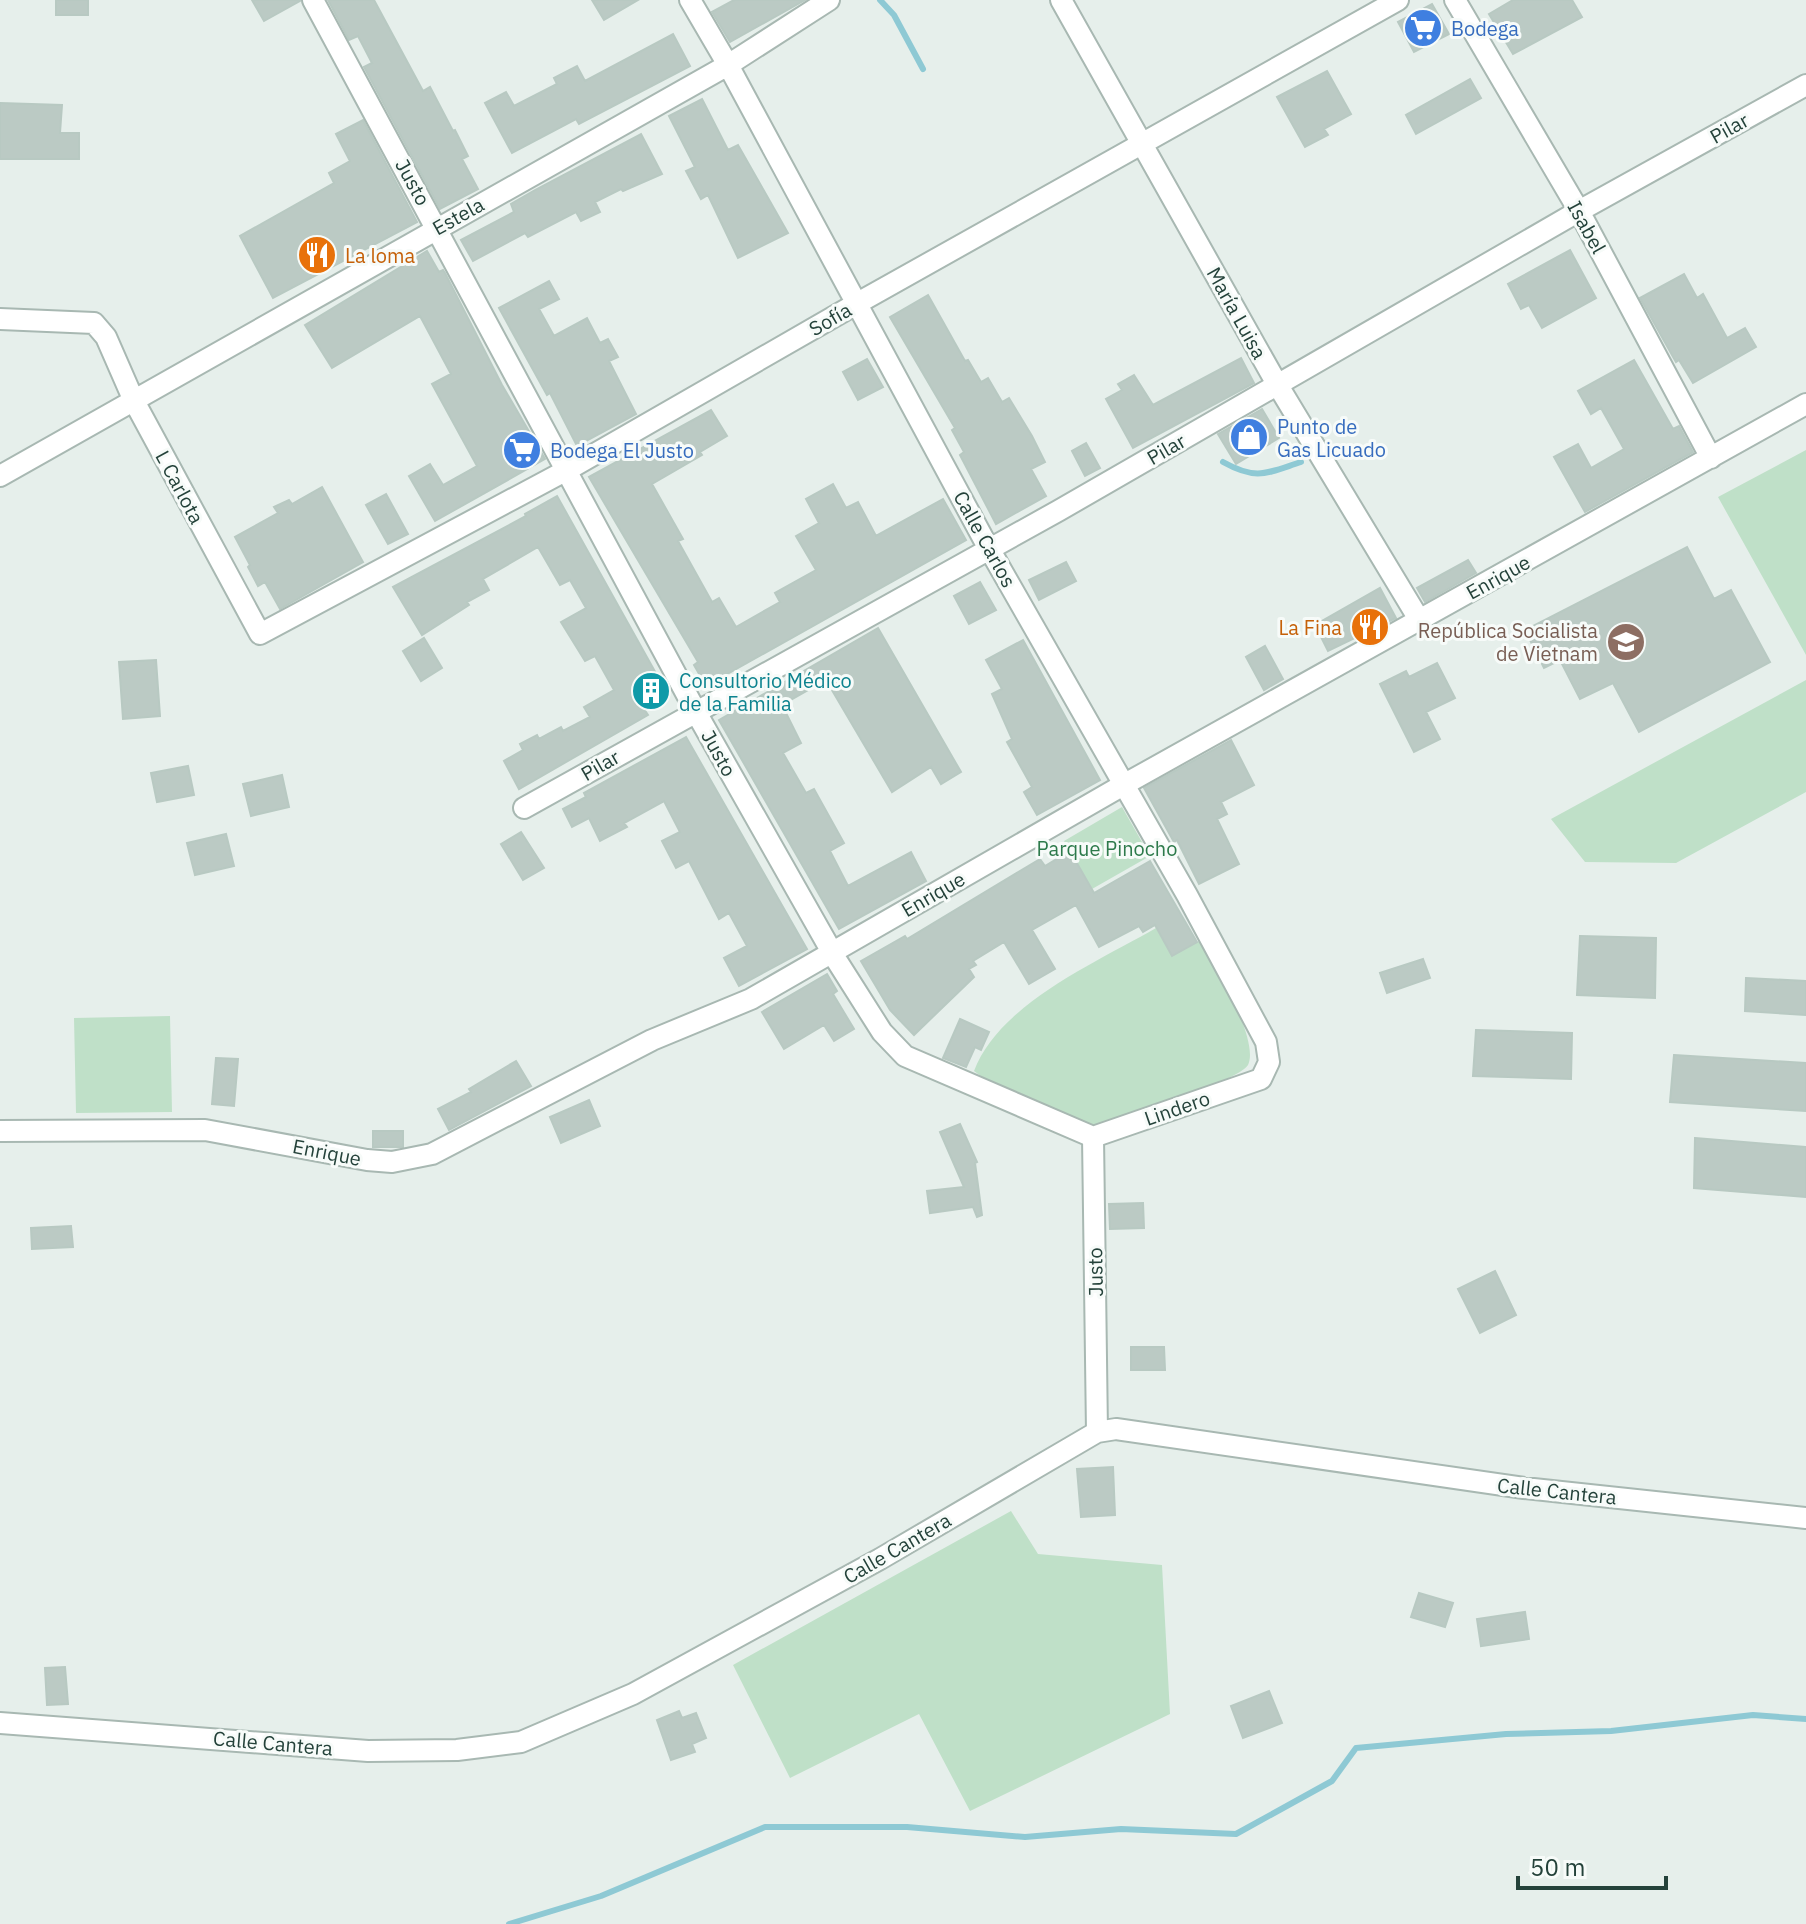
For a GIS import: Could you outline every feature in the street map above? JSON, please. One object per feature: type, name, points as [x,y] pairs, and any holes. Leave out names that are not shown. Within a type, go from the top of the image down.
[{"type":"street","name":"Justo","points":[[313,0],[695,711],[831,953],[882,1032],[905,1056],[1093,1137],[1097,1432]]},
{"type":"street","name":"Calle Carlos","points":[[690,0],[989,549],[1125,784],[1266,1042],[1269,1062],[1261,1079]]},
{"type":"street","name":"Estela","points":[[0,476],[728,65],[829,0]]},
{"type":"street","name":"María Luisa","points":[[1061,0],[1277,384],[1420,621]]},
{"type":"street","name":"Sofía","points":[[260,634],[567,470],[1398,0]]},
{"type":"street","name":"Isabel","points":[[1455,0],[1579,211],[1711,458]]},
{"type":"street","name":"Pilar","points":[[524,808],[989,549],[1579,211],[1806,85]]},
{"type":"street","name":"L Carlota","points":[[0,319],[94,323],[106,337],[134,401],[260,634]]},
{"type":"street","name":"Enrique","points":[[0,1131],[205,1130],[367,1160],[392,1162],[432,1154],[652,1040],[751,999],[1125,784],[1806,404]]},
{"type":"street","name":"Lindero","points":[[1093,1137],[1261,1079]]},
{"type":"street","name":"Calle Cantera","points":[[0,1723],[368,1751],[457,1750],[521,1742],[633,1694],[880,1559],[1097,1432],[1116,1429],[1524,1488],[1806,1518]]},
{"type":"green space","points":[[1806,450],[1806,655],[1718,497]]},
{"type":"green space","points":[[1806,680],[1806,792],[1676,863],[1585,862],[1551,819]]},
{"type":"green space","name":"Parque Pinocho","points":[[1122,807],[1150,856],[1092,889],[1064,841]]},
{"type":"green space","points":[[1156,928],[1172,956],[1203,939],[1234,1002],[1248,1039],[1248,1065],[1240,1072],[1177,1100],[1094,1128],[974,1071],[987,1047],[1027,1005],[1052,987]]},
{"type":"green space","points":[[170,1016],[172,1112],[76,1113],[74,1018]]},
{"type":"green space","points":[[1011,1511],[1038,1554],[1162,1565],[1170,1714],[970,1811],[919,1714],[790,1778],[733,1665]]},
{"type":"building","points":[[56,0],[88,0],[88,15],[56,15]]},
{"type":"building","points":[[252,0],[300,0],[300,1],[264,21]]},
{"type":"building","points":[[328,0],[374,0],[423,91],[430,87],[455,130],[468,156],[462,159],[478,189],[440,209],[364,67],[372,63],[358,36],[349,40]]},
{"type":"building","points":[[592,0],[638,0],[604,20]]},
{"type":"building","points":[[734,0],[805,0],[730,42],[712,12]]},
{"type":"building","points":[[1513,0],[1572,0],[1582,17],[1513,54],[1489,14]]},
{"type":"building","name":"Bodega","points":[[1432,4],[1449,34],[1414,52],[1398,22]]},
{"type":"building","points":[[673,34],[690,66],[579,124],[576,119],[512,153],[485,103],[506,92],[514,106],[557,84],[554,78],[577,66],[585,81]]},
{"type":"building","points":[[1327,71],[1351,114],[1324,129],[1328,135],[1305,147],[1277,97]]},
{"type":"building","points":[[1470,79],[1481,98],[1416,134],[1406,115]]},
{"type":"building","points":[[702,99],[728,150],[738,145],[788,233],[738,258],[708,195],[701,199],[686,171],[695,167],[669,116]]},
{"type":"building","points":[[0,103],[62,105],[60,133],[79,133],[79,159],[0,159]]},
{"type":"building","points":[[363,120],[417,222],[273,298],[240,236],[334,183],[329,173],[350,161],[336,134]]},
{"type":"building","points":[[641,134],[662,174],[595,202],[600,212],[581,221],[576,212],[528,237],[525,233],[473,261],[461,240],[514,212],[511,204]]},
{"type":"building","points":[[1570,250],[1596,298],[1542,328],[1529,305],[1521,309],[1508,284]]},
{"type":"building","points":[[427,251],[439,272],[443,270],[445,273],[502,385],[545,459],[435,521],[409,476],[430,464],[443,485],[477,466],[432,384],[451,374],[420,316],[332,368],[305,325]]},
{"type":"building","points":[[1684,274],[1697,298],[1703,294],[1727,338],[1745,328],[1756,347],[1693,383],[1679,360],[1676,362],[1640,298]]},
{"type":"building","points":[[549,281],[559,299],[539,309],[554,336],[587,318],[600,343],[608,339],[618,357],[609,361],[636,414],[577,446],[550,393],[547,395],[499,308]]},
{"type":"building","points":[[928,295],[965,361],[968,360],[981,382],[988,378],[1002,402],[1009,398],[1045,462],[1031,469],[1046,496],[996,524],[960,455],[964,452],[952,430],[955,428],[890,317]]},
{"type":"building","points":[[1241,358],[1254,383],[1133,448],[1106,399],[1122,390],[1118,384],[1134,375],[1153,405]]},
{"type":"building","points":[[867,359],[883,387],[858,400],[843,372]]},
{"type":"building","points":[[1634,360],[1673,429],[1679,426],[1693,452],[1585,512],[1554,457],[1578,444],[1591,468],[1624,449],[1601,408],[1591,414],[1578,391]]},
{"type":"building","name":"Punto de Gas Licuado","points":[[1262,409],[1279,438],[1236,464],[1218,434]]},
{"type":"building","points":[[711,410],[727,436],[700,452],[702,455],[652,484],[683,539],[678,541],[712,602],[719,598],[736,627],[780,602],[775,593],[816,570],[796,536],[819,523],[806,499],[833,484],[846,508],[858,502],[876,536],[943,499],[966,540],[706,686],[694,665],[698,662],[589,477]]},
{"type":"building","points":[[1086,443],[1100,468],[1085,476],[1072,451]]},
{"type":"building","points":[[322,487],[363,562],[280,609],[265,582],[258,586],[235,537],[278,513],[274,507],[289,500],[292,504]]},
{"type":"building","points":[[386,494],[408,534],[388,544],[366,505]]},
{"type":"building","points":[[557,496],[668,695],[644,709],[648,715],[519,789],[504,761],[523,750],[520,744],[537,735],[539,739],[561,727],[563,731],[590,717],[584,707],[614,690],[595,656],[585,661],[561,622],[586,608],[570,580],[560,585],[538,547],[483,579],[489,590],[422,635],[393,587],[526,516]]},
{"type":"building","points":[[1687,547],[1714,599],[1731,590],[1770,662],[1639,732],[1613,683],[1580,699],[1560,660],[1544,668],[1525,630]]},
{"type":"building","points":[[1468,560],[1476,573],[1425,602],[1417,588]]},
{"type":"building","points":[[1066,562],[1076,581],[1039,600],[1029,580]]},
{"type":"building","points":[[980,582],[996,610],[969,624],[954,596]]},
{"type":"building","points":[[1380,588],[1396,618],[1328,651],[1315,625]]},
{"type":"building","points":[[878,628],[961,772],[941,784],[931,767],[892,792],[826,680],[782,705],[801,743],[783,753],[806,793],[814,789],[844,843],[830,851],[848,886],[911,852],[926,881],[839,929],[719,720]]},
{"type":"building","points":[[424,638],[442,668],[421,681],[403,651]]},
{"type":"building","points":[[1023,640],[1100,780],[1037,815],[1024,792],[1032,787],[1007,742],[1012,739],[992,694],[1002,689],[986,660]]},
{"type":"building","points":[[1265,646],[1283,679],[1264,690],[1246,657]]},
{"type":"building","points":[[156,660],[160,716],[123,719],[119,662]]},
{"type":"building","points":[[1437,663],[1455,698],[1426,712],[1440,739],[1414,752],[1380,684],[1406,671],[1409,677]]},
{"type":"building","points":[[686,737],[807,949],[739,986],[724,958],[747,946],[729,913],[719,919],[689,861],[676,868],[662,841],[680,832],[664,801],[624,823],[627,827],[600,841],[589,818],[572,827],[563,809],[586,797],[584,793]]},
{"type":"building","points":[[1231,740],[1254,785],[1221,802],[1227,814],[1217,819],[1239,864],[1199,884],[1177,840],[1174,842],[1144,788]]},
{"type":"building","points":[[188,766],[194,795],[157,802],[151,773]]},
{"type":"building","points":[[282,775],[289,807],[251,816],[243,784]]},
{"type":"building","points":[[521,832],[544,868],[523,880],[501,844]]},
{"type":"building","points":[[226,834],[234,866],[195,875],[187,843]]},
{"type":"building","points":[[1070,851],[1094,893],[1150,861],[1197,942],[1172,956],[1155,925],[1143,932],[1139,926],[1099,947],[1076,905],[1032,930],[1055,969],[1029,984],[1004,942],[973,961],[976,965],[969,969],[974,977],[914,1035],[890,1010],[861,961],[905,936],[907,939],[1040,859],[1045,866]]},
{"type":"building","points":[[1580,936],[1656,938],[1655,998],[1577,995]]},
{"type":"building","points":[[1423,959],[1430,978],[1387,993],[1380,973]]},
{"type":"building","points":[[827,974],[837,991],[833,994],[854,1029],[834,1041],[824,1025],[784,1049],[762,1012]]},
{"type":"building","points":[[1746,978],[1806,981],[1806,1015],[1745,1011]]},
{"type":"building","points":[[960,1019],[989,1032],[981,1050],[975,1047],[966,1067],[943,1058]]},
{"type":"building","points":[[1476,1030],[1572,1033],[1571,1079],[1473,1076]]},
{"type":"building","points":[[1674,1055],[1806,1063],[1806,1111],[1670,1102]]},
{"type":"building","points":[[216,1058],[238,1059],[234,1106],[212,1104]]},
{"type":"building","points":[[516,1061],[531,1086],[449,1130],[438,1109],[471,1092],[469,1089]]},
{"type":"building","points":[[589,1100],[600,1126],[561,1143],[550,1117]]},
{"type":"building","points":[[960,1124],[977,1162],[982,1215],[977,1217],[973,1207],[930,1213],[927,1191],[964,1187],[940,1132]]},
{"type":"building","points":[[373,1131],[403,1131],[403,1147],[373,1147]]},
{"type":"building","points":[[1695,1138],[1806,1147],[1806,1197],[1694,1188]]},
{"type":"building","points":[[1143,1203],[1144,1228],[1110,1229],[1109,1204]]},
{"type":"building","points":[[71,1226],[73,1247],[32,1249],[31,1228]]},
{"type":"building","points":[[1495,1271],[1516,1315],[1480,1333],[1458,1289]]},
{"type":"building","points":[[1131,1347],[1164,1347],[1165,1370],[1131,1370]]},
{"type":"building","points":[[1113,1467],[1115,1515],[1081,1517],[1077,1469]]},
{"type":"building","points":[[1419,1593],[1453,1603],[1445,1627],[1411,1617]]},
{"type":"building","points":[[1525,1612],[1529,1639],[1481,1646],[1477,1619]]},
{"type":"building","points":[[65,1667],[68,1704],[47,1705],[45,1668]]},
{"type":"building","points":[[1269,1691],[1282,1723],[1243,1738],[1231,1706]]},
{"type":"building","points":[[679,1711],[682,1718],[696,1713],[706,1738],[692,1744],[695,1752],[671,1760],[657,1720]]},
{"type":"waterway","points":[[880,0],[894,15],[923,69]]},
{"type":"waterway","points":[[1223,462],[1254,473],[1270,472],[1301,462]]},
{"type":"waterway","points":[[509,1924],[601,1896],[765,1827],[907,1827],[1025,1837],[1121,1829],[1236,1834],[1332,1781],[1356,1748],[1506,1734],[1611,1731],[1753,1715],[1806,1719]]},
{"type":"place","name":"Bodega","points":[[1423,28]]},
{"type":"place","name":"La loma","points":[[317,255]]},
{"type":"place","name":"Punto de Gas Licuado","points":[[1249,437]]},
{"type":"place","name":"Bodega El Justo","points":[[522,450]]},
{"type":"place","name":"La Fina","points":[[1370,627]]},
{"type":"place","name":"República Socialista de Vietnam","points":[[1626,642]]},
{"type":"place","name":"Consultorio Médico de la Familia","points":[[651,691]]}]
